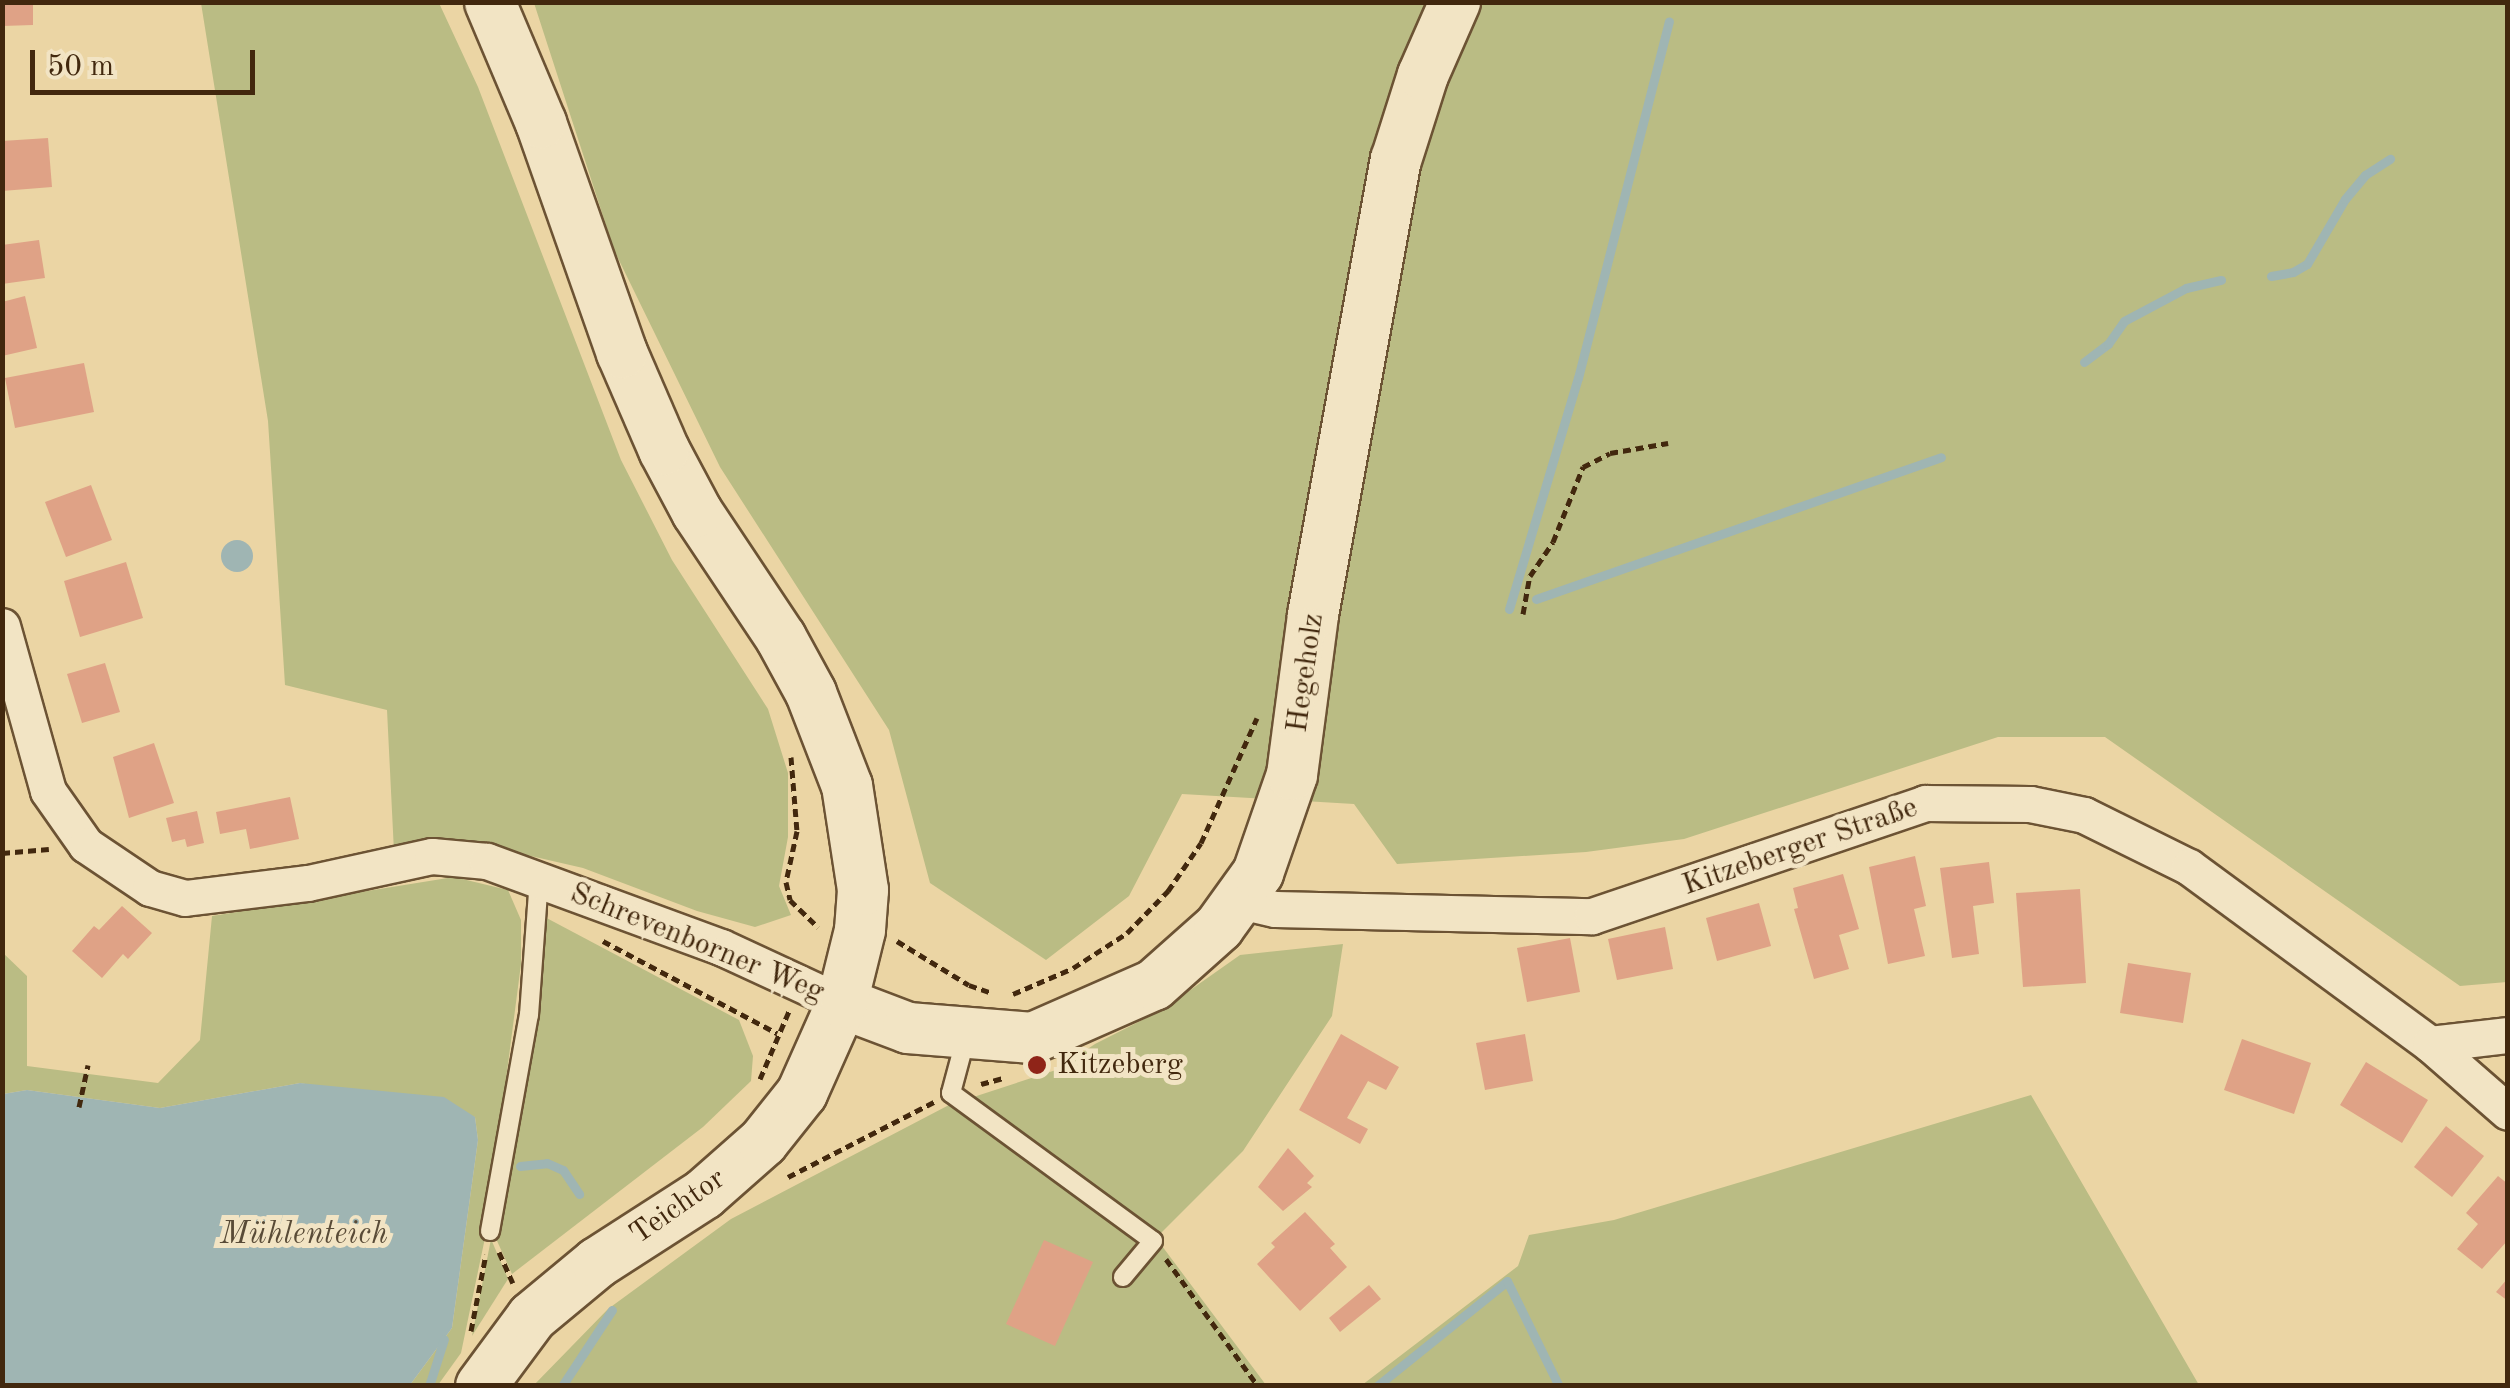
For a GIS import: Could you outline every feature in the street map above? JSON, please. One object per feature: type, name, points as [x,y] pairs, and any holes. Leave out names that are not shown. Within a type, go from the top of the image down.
[{"type":"street","name":"Schrevenborner Weg","points":[[2,626],[48,791],[86,845],[122,873],[185,898],[308,883],[432,856],[487,861],[722,948],[842,1003],[860,930],[862,890],[846,786],[810,693],[781,638],[697,512],[664,450],[622,353],[541,123],[490,2]]},
{"type":"street","name":"Hegeholz","points":[[842,1003],[908,1028],[966,1036],[1033,1038],[1080,1022],[1154,985],[1187,958],[1240,901],[1269,848],[1292,775],[1313,615],[1378,245],[1406,126],[1455,2]]},
{"type":"street","name":"Kitzeberger Straße","points":[[1240,901],[1275,909],[1592,916],[1926,803],[2030,804],[2084,815],[2189,867],[2430,1044],[2508,1112]]},
{"type":"street","name":"Teichtor","points":[[481,1386],[532,1317],[597,1263],[704,1194],[763,1142],[802,1094],[842,1003]]},
{"type":"street","points":[[2430,1044],[2508,1034]]},
{"type":"lane","points":[[490,1231],[529,1015],[539,878]]},
{"type":"lane","points":[[966,1036],[952,1093],[1152,1240],[1123,1277]]},
{"type":"path","points":[[1522,614],[1530,576],[1554,542],[1583,467],[1610,453],[1668,443]]},
{"type":"path","points":[[969,985],[994,994],[1014,994],[1074,968],[1127,933],[1168,891],[1202,843],[1259,712]]},
{"type":"path","points":[[2,853],[86,845]]},
{"type":"path","points":[[590,934],[778,1033]]},
{"type":"path","points":[[80,1106],[88,1066]]},
{"type":"path","points":[[490,1231],[532,1317]]},
{"type":"path","points":[[469,1338],[490,1231]]},
{"type":"path","points":[[1152,1240],[1258,1386]]},
{"type":"green space","points":[[201,3],[439,3],[478,87],[621,460],[672,560],[768,709],[788,773],[788,837],[779,886],[791,915],[755,927],[697,911],[583,868],[505,850],[394,852],[387,710],[285,685],[268,421]]},
{"type":"green space","points":[[534,3],[2507,3],[2507,982],[2460,986],[2105,737],[1998,737],[1684,839],[1586,852],[1397,864],[1354,804],[1182,794],[1129,896],[1046,960],[930,883],[889,730],[720,467],[614,250]]},
{"type":"green space","points":[[454,877],[508,890],[521,920],[521,964],[486,1233],[461,1353],[438,1385],[410,1385],[452,1328],[478,1140],[475,1117],[300,1083],[160,1108],[27,1090],[3,1094],[2,952],[27,976],[27,1066],[158,1083],[200,1040],[212,916]]},
{"type":"green space","points":[[539,914],[739,1020],[753,1056],[751,1081],[703,1127],[512,1274],[493,1232]]},
{"type":"green space","points":[[1343,944],[1332,1016],[1243,1151],[1156,1238],[1266,1385],[533,1386],[608,1309],[731,1219],[949,1105],[1056,1070],[1095,1044],[1162,1010],[1240,955]]},
{"type":"green space","points":[[2031,1095],[2199,1385],[1362,1385],[1518,1266],[1529,1235],[1614,1220]]},
{"type":"green space","points":[[491,1239],[508,1279],[472,1336]]},
{"type":"water","points":[[237,540],[248,545],[253,556],[248,567],[237,572],[226,567],[221,556],[226,545]]},
{"type":"water","name":"Mühlenteich","points":[[300,1083],[444,1097],[475,1117],[478,1140],[452,1328],[410,1385],[3,1385],[3,1094],[27,1090],[160,1108]]},
{"type":"building","points":[[2,2],[33,2],[33,25],[2,26]]},
{"type":"building","points":[[48,138],[52,187],[2,191],[2,141]]},
{"type":"building","points":[[39,240],[45,278],[2,284],[2,245]]},
{"type":"building","points":[[25,296],[37,348],[2,356],[2,302]]},
{"type":"building","points":[[84,363],[94,412],[15,428],[5,378]]},
{"type":"building","points":[[91,485],[112,540],[66,557],[45,502]]},
{"type":"building","points":[[126,562],[143,618],[80,637],[64,581]]},
{"type":"building","points":[[105,663],[120,712],[82,723],[67,674]]},
{"type":"building","points":[[154,743],[174,803],[129,818],[113,757]]},
{"type":"building","points":[[290,797],[299,839],[250,849],[246,829],[220,834],[216,812]]},
{"type":"building","points":[[197,811],[204,843],[187,847],[185,839],[172,842],[166,818]]},
{"type":"building","points":[[1915,856],[1926,906],[1914,909],[1925,956],[1888,964],[1869,867]]},
{"type":"building","points":[[1989,862],[1994,903],[1973,906],[1979,954],[1952,958],[1940,868]]},
{"type":"building","points":[[1843,874],[1859,929],[1839,935],[1849,969],[1814,979],[1794,909],[1798,908],[1793,888]]},
{"type":"building","points":[[2080,889],[2086,983],[2023,987],[2016,893]]},
{"type":"building","points":[[1759,903],[1771,946],[1717,961],[1706,918]]},
{"type":"building","points":[[122,906],[152,933],[128,959],[123,954],[102,978],[72,951],[94,926],[99,930]]},
{"type":"building","points":[[1665,927],[1673,969],[1617,980],[1608,939]]},
{"type":"building","points":[[1570,938],[1580,992],[1527,1002],[1517,948]]},
{"type":"building","points":[[2128,963],[2191,973],[2183,1023],[2120,1013]]},
{"type":"building","points":[[1341,1034],[1399,1067],[1386,1090],[1368,1081],[1347,1118],[1368,1129],[1360,1144],[1299,1110]]},
{"type":"building","points":[[1525,1034],[1533,1081],[1485,1090],[1476,1043]]},
{"type":"building","points":[[2242,1039],[2311,1063],[2294,1114],[2224,1090]]},
{"type":"building","points":[[2366,1062],[2428,1100],[2402,1143],[2340,1105]]},
{"type":"building","points":[[2446,1126],[2484,1156],[2452,1197],[2414,1167]]},
{"type":"building","points":[[1288,1148],[1314,1176],[1307,1183],[1312,1187],[1283,1211],[1258,1187]]},
{"type":"building","points":[[2498,1176],[2508,1184],[2508,1240],[2482,1269],[2457,1249],[2478,1224],[2466,1213]]},
{"type":"building","points":[[1305,1212],[1335,1244],[1330,1248],[1347,1267],[1300,1311],[1257,1264],[1275,1247],[1271,1243]]},
{"type":"building","points":[[1044,1240],[1093,1262],[1055,1346],[1006,1324]]},
{"type":"building","points":[[2508,1278],[2508,1301],[2496,1292]]},
{"type":"building","points":[[1369,1285],[1381,1299],[1340,1332],[1329,1318]]},
{"type":"waterway","points":[[1509,609],[1578,378],[1669,21]]},
{"type":"waterway","points":[[2271,276],[2293,272],[2307,264],[2345,199],[2365,175],[2390,159]]},
{"type":"waterway","points":[[2084,362],[2108,344],[2124,321],[2186,288],[2221,280]]},
{"type":"waterway","points":[[1536,599],[1941,457]]},
{"type":"waterway","points":[[520,1166],[547,1163],[563,1170],[579,1194]]},
{"type":"waterway","points":[[1377,1386],[1507,1281],[1559,1386]]},
{"type":"waterway","points":[[562,1386],[612,1310]]},
{"type":"waterway","points":[[429,1386],[444,1339]]},
{"type":"place","name":"Kitzeberg","points":[[1037,1065]]}]
